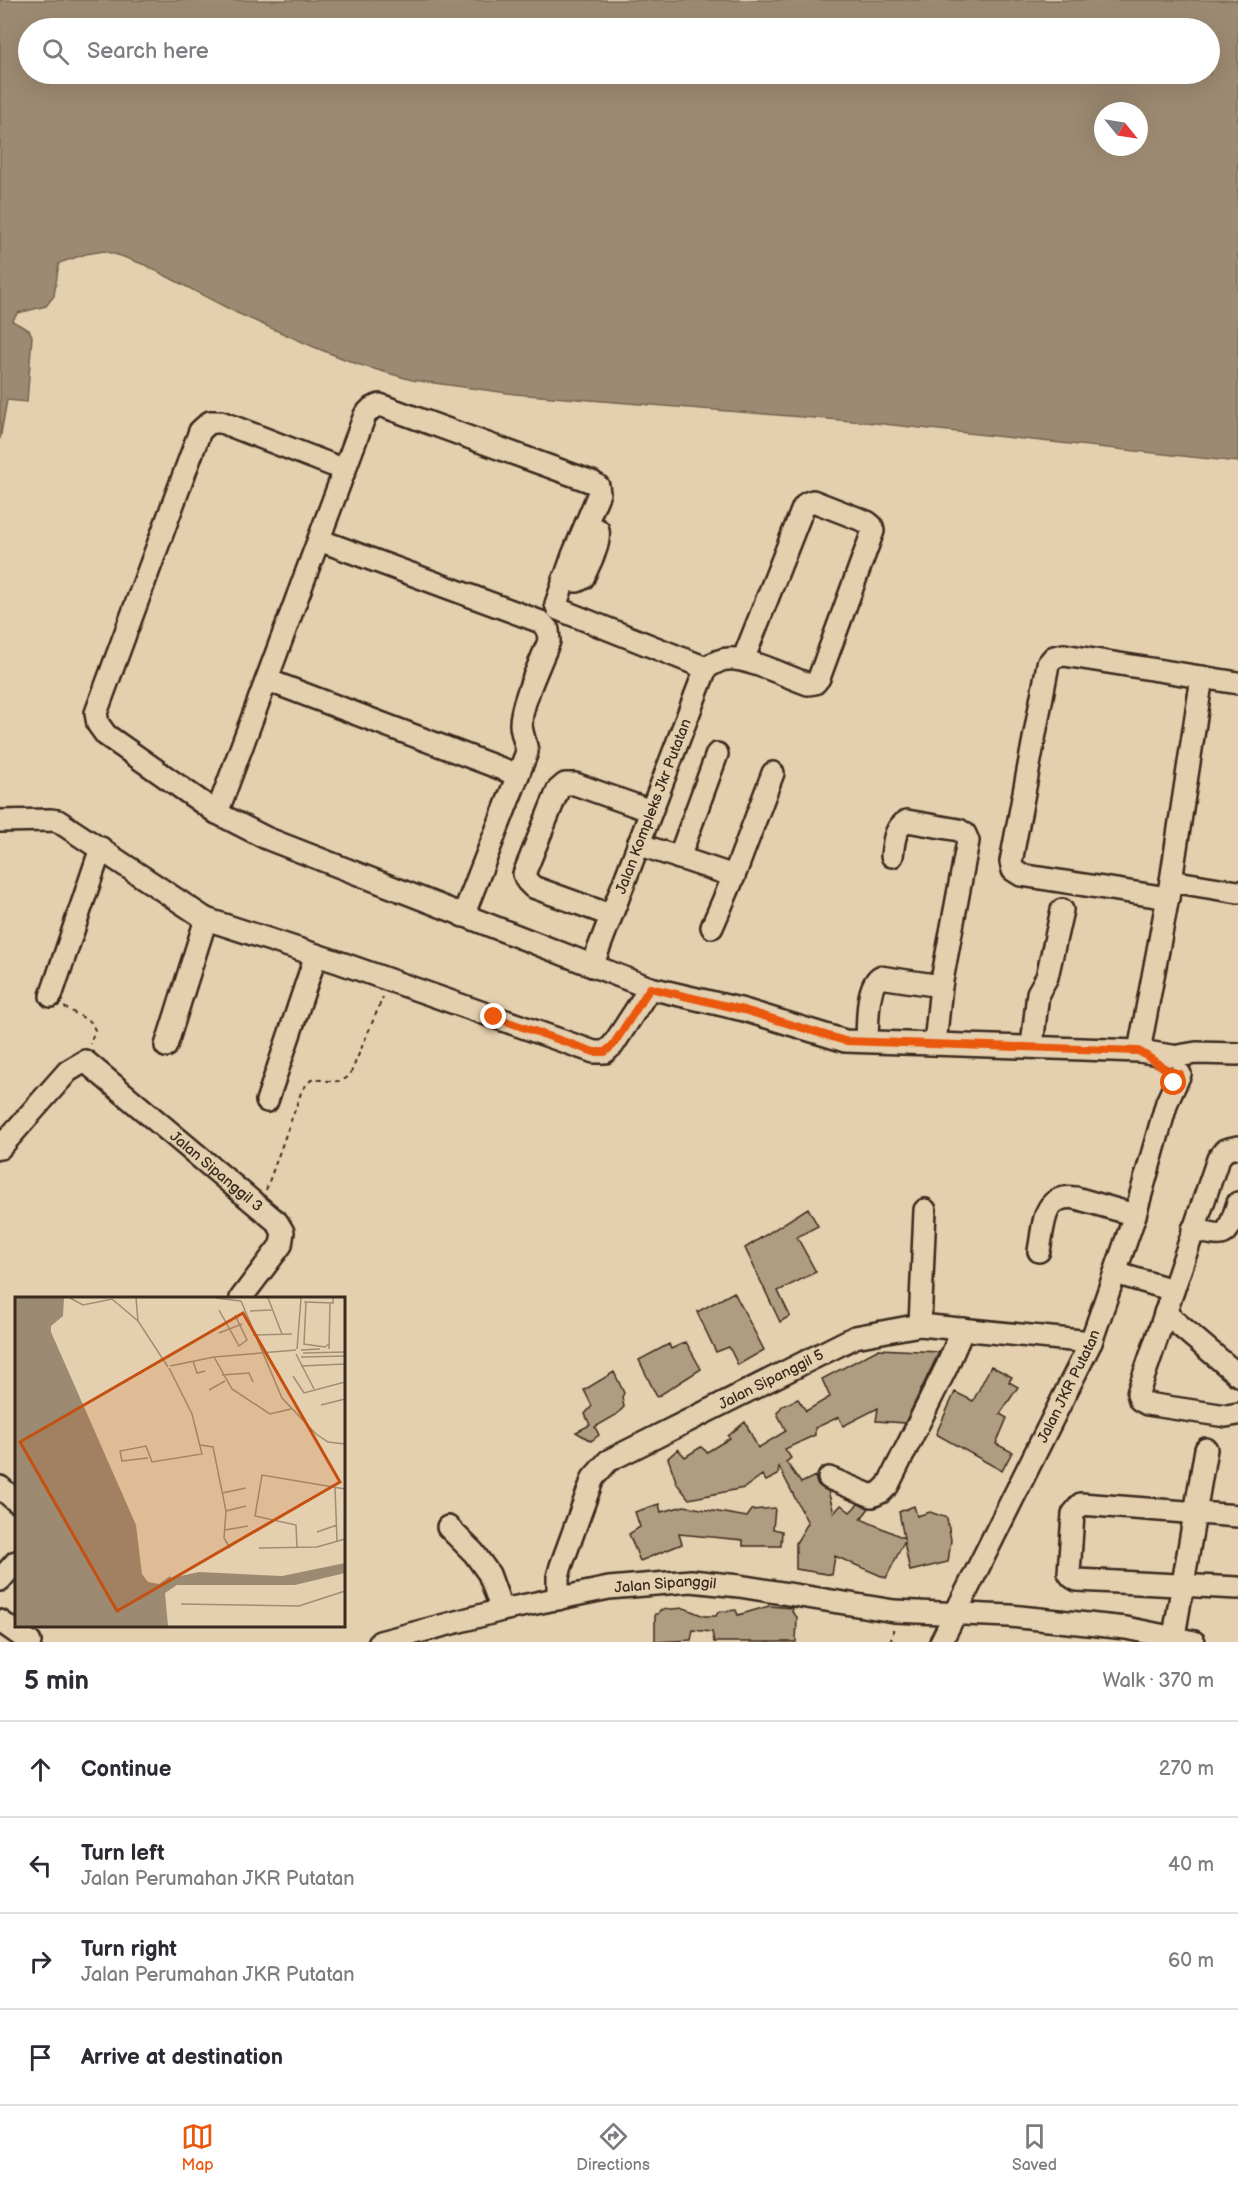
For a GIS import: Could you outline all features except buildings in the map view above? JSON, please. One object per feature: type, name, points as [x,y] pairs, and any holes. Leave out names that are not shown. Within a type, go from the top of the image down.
[{"type":"street","points":[[217,813],[365,415],[372,408],[380,405],[598,486],[599,493],[563,580],[556,604],[558,609],[706,668],[717,662],[735,659],[808,684],[815,683],[819,678],[873,531],[872,526],[813,501],[807,502],[735,659]]},
{"type":"street","points":[[345,470],[221,422],[210,422],[200,431],[96,713],[98,724],[106,735],[217,813],[266,838],[650,988],[744,1010],[845,1041],[1138,1051],[1175,1065],[1196,1053],[1230,1054]]},
{"type":"street","points":[[319,540],[541,622],[548,630],[549,641],[522,714],[521,727],[526,740],[527,752],[463,916]]},
{"type":"street","points":[[1238,683],[1064,655],[1054,657],[1048,664],[1011,862],[1013,870],[1021,875],[1169,890],[1238,892]]},
{"type":"street","name":"Jalan Kompleks Jkr Putatan","points":[[592,966],[706,668]]},
{"type":"street","points":[[1138,1051],[1169,890],[1202,677]]},
{"type":"street","points":[[267,680],[518,775]]},
{"type":"street","points":[[679,858],[717,754]]},
{"type":"street","points":[[712,927],[773,773]]},
{"type":"street","points":[[610,915],[533,887],[524,874],[558,790],[565,784],[575,784],[651,811]]},
{"type":"street","points":[[0,821],[58,821],[206,919],[594,1052],[605,1052],[613,1045],[650,988]]},
{"type":"street","points":[[892,856],[896,831],[907,821],[959,830],[965,834],[968,841],[941,986],[935,1044]]},
{"type":"street","points":[[638,844],[734,876]]},
{"type":"street","points":[[51,996],[100,849]]},
{"type":"street","points":[[1032,1046],[1038,993],[1047,977],[1062,910]]},
{"type":"street","points":[[166,1046],[206,919]]},
{"type":"street","points":[[267,1101],[316,955]]},
{"type":"street","points":[[867,1040],[871,989],[874,981],[880,977],[941,986]]},
{"type":"street","points":[[0,1148],[68,1071],[85,1061]]},
{"type":"street","name":"Jalan Sipanggil 3","points":[[85,1061],[277,1222],[283,1232],[282,1245],[243,1297]]},
{"type":"street","name":"Jalan JKR Putatan","points":[[940,1642],[1091,1342],[1135,1215],[1172,1089],[1175,1065]]},
{"type":"street","points":[[1238,1147],[1225,1150],[1218,1159],[1138,1393],[1140,1400],[1147,1404],[1226,1416],[1238,1414]]},
{"type":"street","points":[[1039,1251],[1046,1217],[1056,1199],[1076,1198],[1135,1215]]},
{"type":"street","points":[[1193,1229],[1218,1235],[1225,1233],[1229,1229],[1238,1203]]},
{"type":"street","points":[[920,1325],[925,1210]]},
{"type":"street","points":[[1115,1273],[1173,1290]]},
{"type":"street","points":[[1165,1313],[1238,1375]]},
{"type":"street","name":"Jalan Sipanggil 5","points":[[558,1599],[558,1577],[561,1566],[593,1478],[608,1461],[855,1337],[920,1325],[1091,1342]]},
{"type":"street","points":[[829,1478],[872,1496],[881,1492],[888,1485],[963,1329]]},
{"type":"street","points":[[1184,1639],[1184,1586],[1206,1449]]},
{"type":"street","points":[[0,1487],[15,1500]]},
{"type":"street","points":[[1238,1516],[1081,1504],[1073,1514],[1069,1573],[1077,1580],[1238,1588]]},
{"type":"street","points":[[448,1527],[474,1553],[489,1574],[502,1610]]},
{"type":"street","points":[[0,1580],[15,1563]]},
{"type":"street","name":"Jalan Sipanggil","points":[[380,1642],[502,1610],[609,1588],[691,1581],[739,1586],[894,1611],[1049,1619],[1082,1634],[1126,1628],[1184,1639]]},
{"type":"street","points":[[0,1622],[30,1642]]},
{"type":"path","points":[[260,1208],[302,1090],[311,1080],[338,1083],[350,1075],[389,981]]},
{"type":"path","points":[[51,996],[57,1004],[91,1022],[94,1026],[85,1061]]},
{"type":"shaded area","points":[[0,0],[1238,0],[1238,462],[865,422],[515,394],[412,380],[357,364],[314,347],[237,313],[145,265],[104,251],[59,263],[54,296],[46,306],[18,313],[12,321],[29,330],[32,336],[27,402],[7,400],[0,439]]},
{"type":"route","points":[[494,1017],[594,1052],[605,1052],[613,1045],[650,988],[744,1010],[845,1041],[1138,1051],[1167,1068],[1174,1075],[1180,1074],[1174,1083]]}]
